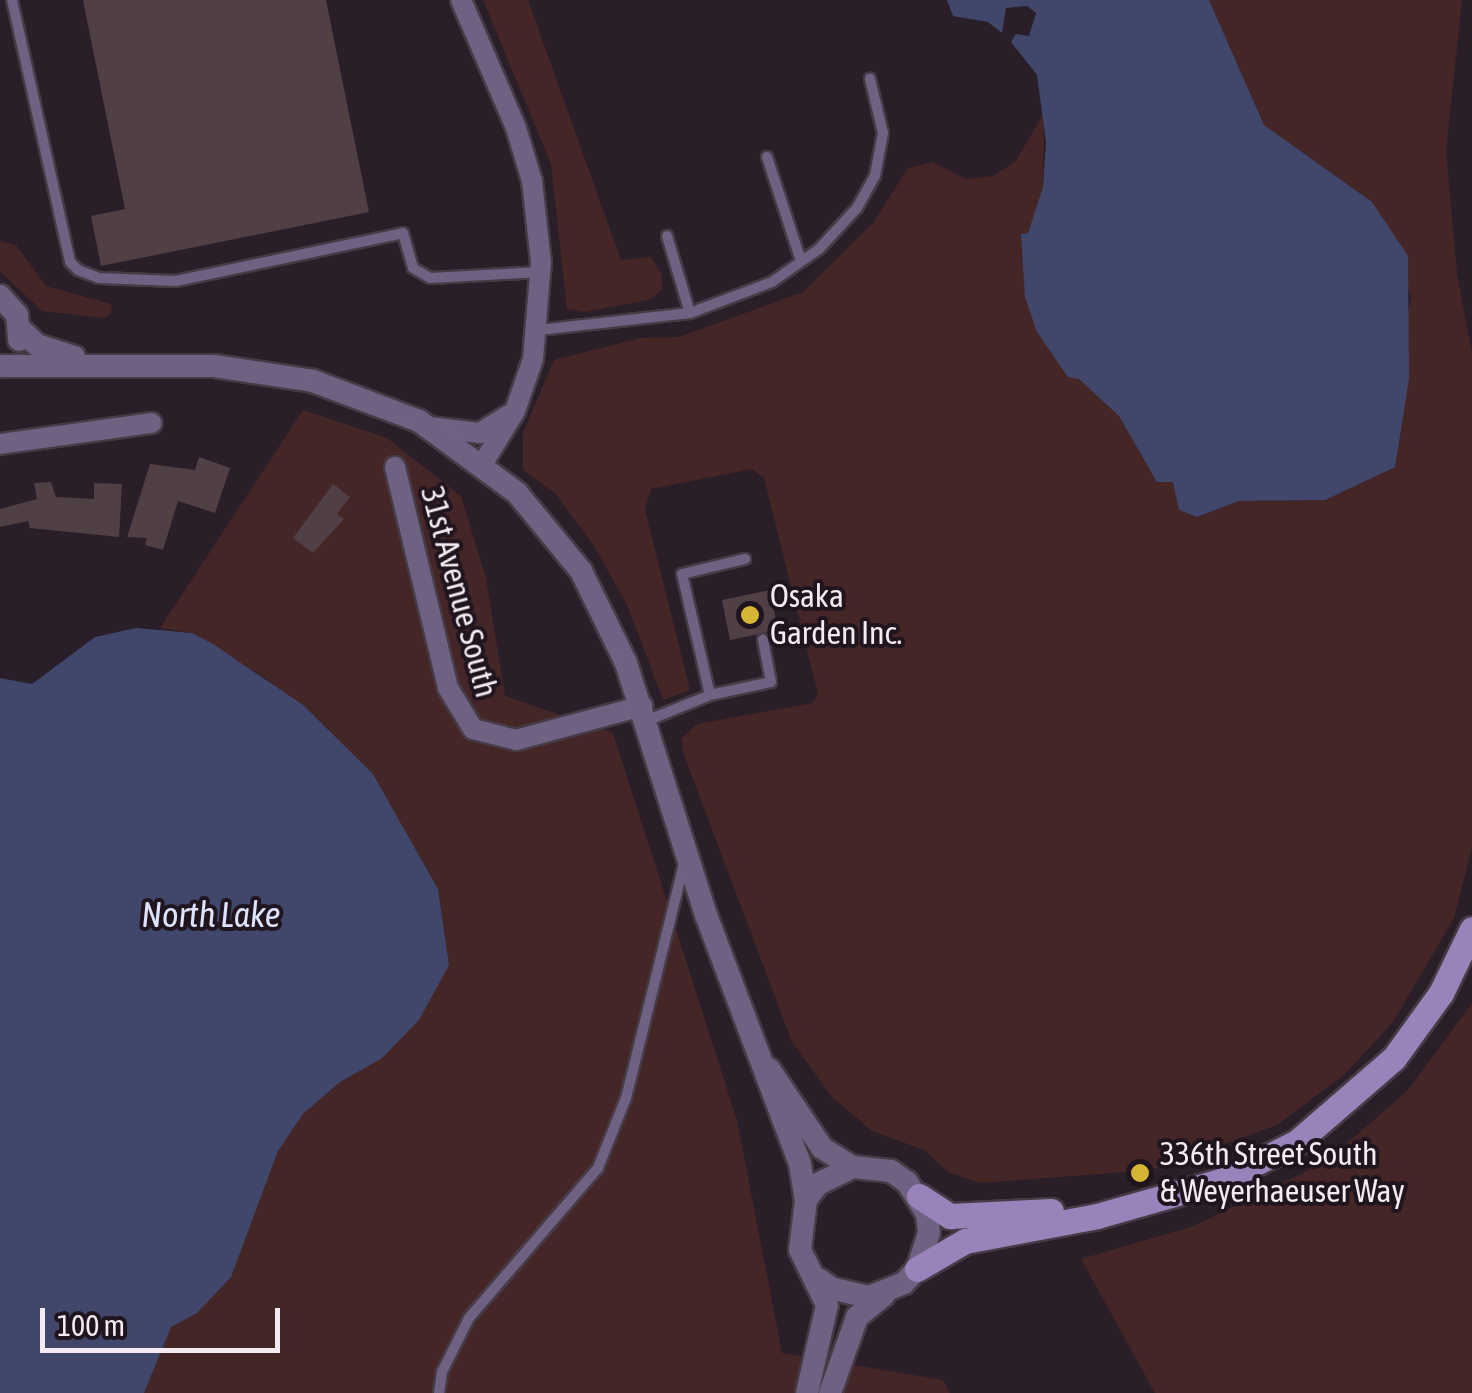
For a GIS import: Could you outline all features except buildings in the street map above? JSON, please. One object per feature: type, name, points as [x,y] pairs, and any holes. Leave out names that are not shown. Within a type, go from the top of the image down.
[{"type":"main road","points":[[917,1269],[965,1241],[1165,1198],[1260,1163],[1354,1099],[1416,1029],[1472,929]]},
{"type":"main road","points":[[920,1196],[933,1210],[956,1216],[1165,1198]]},
{"type":"street","points":[[461,0],[532,181],[541,272],[539,330],[515,411],[483,462]]},
{"type":"street","points":[[0,296],[20,329],[48,351],[102,364]]},
{"type":"street","points":[[1,366],[19,343],[20,329]]},
{"type":"street","points":[[1,366],[102,364],[281,374],[346,390],[429,427],[483,462],[552,530],[581,571],[644,714],[687,853],[800,1164],[806,1200],[798,1233],[818,1279],[826,1318],[807,1393]]},
{"type":"street","points":[[429,427],[480,433],[515,411]]},
{"type":"street","points":[[0,444],[152,423]]},
{"type":"street","name":"31st Avenue South","points":[[394,467],[448,688],[472,729],[516,740],[644,714]]},
{"type":"street","points":[[758,1055],[822,1148],[852,1166],[891,1171],[920,1196],[930,1233],[917,1269],[857,1317],[830,1393]]},
{"type":"street","points":[[806,1200],[818,1184],[852,1166]]},
{"type":"street","points":[[818,1279],[850,1296],[887,1293]]},
{"type":"lane","points":[[12,0],[70,262],[78,270],[99,278],[176,280],[403,233],[413,268],[430,278],[541,272]]},
{"type":"lane","points":[[539,330],[690,313],[772,282],[801,262],[857,208],[875,176],[883,133],[870,79]]},
{"type":"lane","points":[[767,157],[801,262]]},
{"type":"lane","points":[[667,236],[690,313]]},
{"type":"lane","points":[[710,696],[682,574],[745,559]]},
{"type":"lane","points":[[644,714],[770,682],[763,640]]},
{"type":"lane","points":[[440,1393],[442,1372],[470,1318],[598,1168],[626,1098],[687,853]]},
{"type":"shaded area","points":[[483,0],[528,0],[621,260],[651,257],[662,275],[662,290],[648,300],[585,312],[567,309],[551,164]]},
{"type":"shaded area","points":[[1209,0],[1462,0],[1446,151],[1457,274],[1472,353],[1472,848],[1454,918],[1393,1022],[1345,1074],[1277,1125],[1152,1170],[980,1183],[948,1172],[924,1150],[872,1131],[832,1097],[792,1042],[684,755],[681,739],[697,724],[813,703],[818,694],[764,478],[752,469],[651,489],[645,510],[690,690],[663,700],[628,607],[594,546],[555,493],[523,470],[523,433],[554,360],[640,338],[679,337],[803,292],[873,223],[908,168],[932,162],[966,179],[993,176],[1015,162],[1044,113],[1043,187],[1028,233],[1022,234],[1079,379],[1119,416],[1173,482],[1184,510],[1197,517],[1239,501],[1325,500],[1409,379],[1404,325],[1412,297],[1372,202],[1264,125]]},
{"type":"shaded area","points":[[0,241],[16,245],[46,286],[111,304],[112,312],[105,318],[42,311],[0,271]]},
{"type":"shaded area","points":[[303,410],[387,438],[461,496],[486,578],[505,696],[613,733],[737,1120],[782,1353],[943,1380],[950,1393],[144,1393],[171,1326],[197,1313],[246,1229],[278,1151],[303,1114],[340,1082],[381,1059],[449,965],[438,889],[373,774],[267,679],[192,633],[160,628]]},
{"type":"shaded area","points":[[1472,1003],[1472,1393],[1155,1393],[1081,1259],[1194,1226],[1327,1161],[1408,1090]]},
{"type":"water","points":[[947,0],[1209,0],[1264,125],[1372,202],[1408,256],[1409,379],[1395,467],[1325,500],[1239,501],[1197,517],[1179,510],[1173,482],[1157,482],[1119,416],[1079,379],[1068,377],[1037,332],[1025,297],[1021,234],[1028,233],[1043,187],[1046,142],[1037,75],[1011,42],[1016,34],[1029,36],[1036,13],[1027,6],[1006,8],[1002,33],[988,22],[953,16]]},
{"type":"water","name":"North Lake","points":[[136,628],[192,633],[213,644],[303,705],[373,774],[438,889],[449,965],[419,1020],[381,1059],[340,1082],[303,1114],[278,1151],[231,1277],[197,1313],[171,1327],[144,1393],[0,1393],[0,678],[32,684],[95,637]]},
{"type":"place","name":"Osaka Garden Inc.","points":[[750,615]]},
{"type":"place","name":"336th Street South & Weyerhaeuser Way","points":[[1140,1173]]}]
